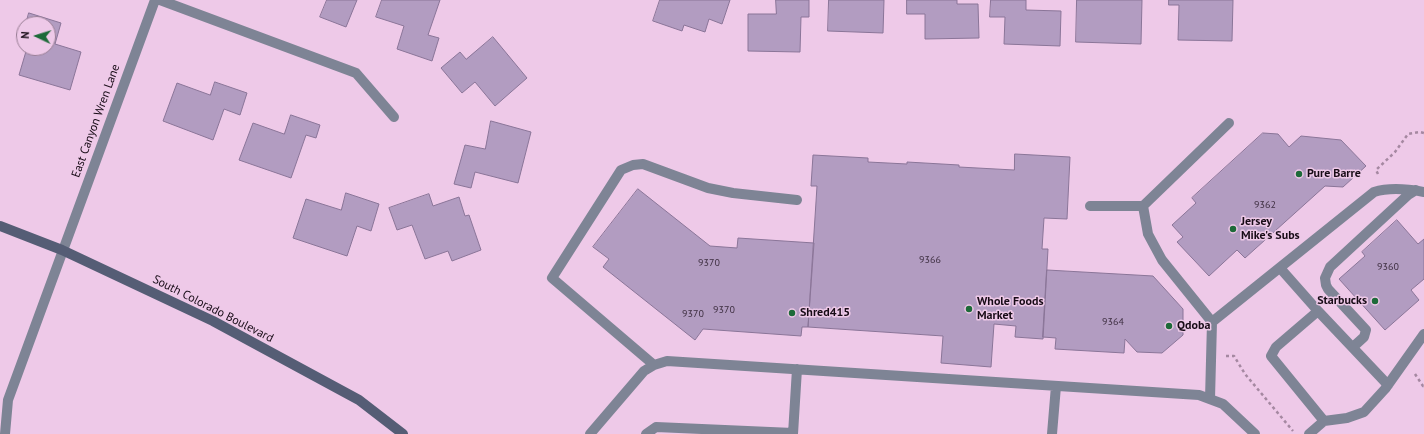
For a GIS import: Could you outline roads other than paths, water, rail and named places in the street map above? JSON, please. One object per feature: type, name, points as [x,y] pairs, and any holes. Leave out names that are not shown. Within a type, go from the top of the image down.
[{"type":"main road","name":"South Colorado Boulevard","points":[[0,226],[62,250],[213,321],[359,400],[403,434]]},
{"type":"street","name":"East Canyon Wren Lane","points":[[4,434],[8,400],[155,0]]},
{"type":"street","points":[[160,0],[356,73],[394,117]]},
{"type":"street","points":[[1090,206],[1143,206],[1229,123]]},
{"type":"street","points":[[654,365],[552,278],[621,170],[633,165],[643,164],[708,188],[733,193],[798,200]]},
{"type":"street","points":[[1212,322],[1374,192],[1382,190],[1420,191]]},
{"type":"street","points":[[1353,347],[1364,337],[1366,330],[1328,289],[1325,278],[1328,270],[1408,195],[1420,191]]},
{"type":"street","points":[[1143,206],[1148,234],[1162,260],[1212,322],[1210,399]]},
{"type":"street","points":[[1280,268],[1318,311],[1388,385]]},
{"type":"street","points":[[1318,311],[1276,347],[1271,356],[1324,421]]},
{"type":"street","points":[[1310,434],[1324,421],[1348,418],[1364,412],[1388,385],[1424,334]]},
{"type":"street","points":[[590,434],[644,371],[667,360],[1199,395],[1224,404],[1255,434]]},
{"type":"street","points":[[646,434],[656,427],[793,433],[797,369]]},
{"type":"street","points":[[1052,434],[1056,386]]},
{"type":"place","name":"Pure Barre","points":[[1299,174]]},
{"type":"place","name":"Jersey Mike's Subs","points":[[1233,229]]},
{"type":"place","name":"Starbucks","points":[[1375,301]]},
{"type":"place","name":"Whole Foods Market","points":[[969,309]]},
{"type":"place","name":"Shred415","points":[[792,313]]},
{"type":"place","name":"Qdoba","points":[[1169,326]]}]
